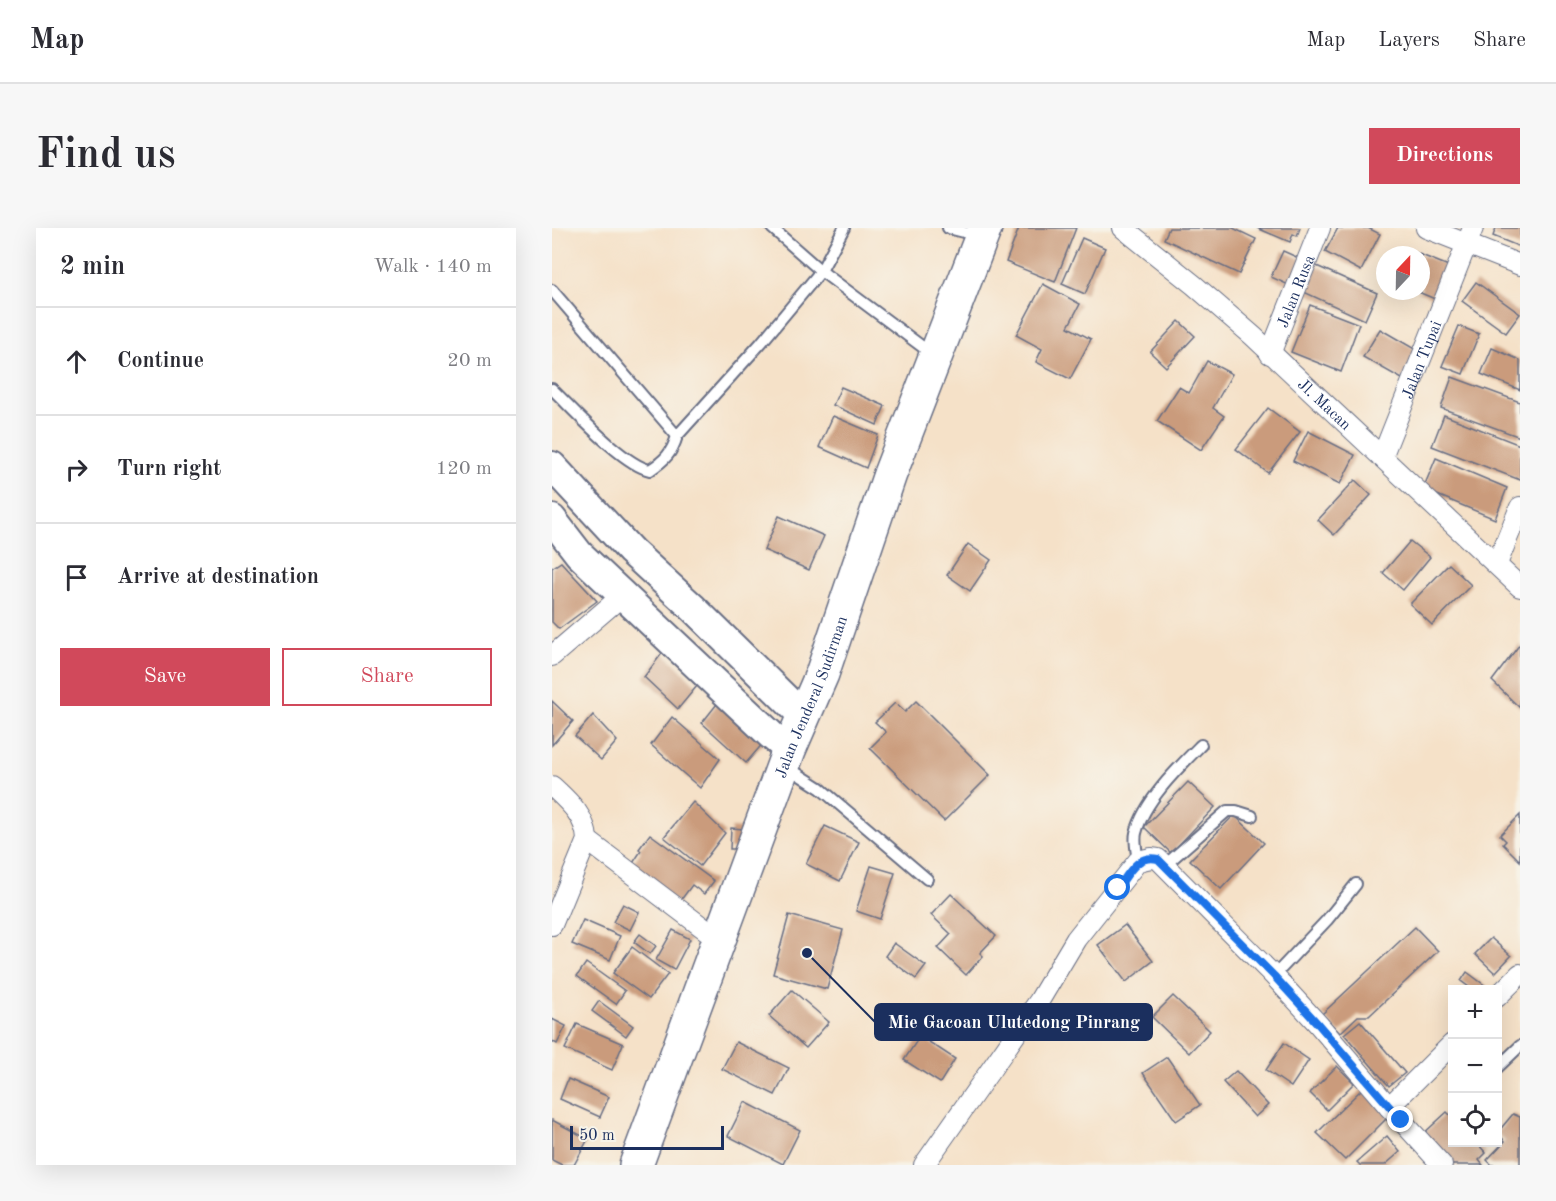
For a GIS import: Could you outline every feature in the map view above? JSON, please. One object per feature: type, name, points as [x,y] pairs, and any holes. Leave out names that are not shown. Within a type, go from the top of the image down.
[{"type":"highway","name":"Jalan Jenderal Sudirman","points":[[636,1165],[786,758],[822,674],[890,474],[984,232]]},
{"type":"street","name":"Jl. Macan","points":[[1124,228],[1194,285],[1520,587]]},
{"type":"street","name":"Jalan Rusa","points":[[1270,354],[1320,228]]},
{"type":"street","points":[[1426,228],[1470,236],[1520,265]]},
{"type":"street","name":"Jalan Tupai","points":[[1382,457],[1470,236]]},
{"type":"street","points":[[552,466],[631,551],[692,607],[804,717]]},
{"type":"street","points":[[1497,564],[1520,507]]},
{"type":"street","points":[[552,519],[579,554],[771,735],[786,758]]},
{"type":"street","points":[[552,656],[623,595]]},
{"type":"street","points":[[552,786],[582,818],[586,827],[587,840],[552,925]]},
{"type":"street","points":[[587,840],[718,939]]},
{"type":"street","points":[[924,1165],[1039,1001],[1076,939],[1138,861],[1151,858],[1158,859],[1274,976],[1442,1165]]},
{"type":"street","points":[[1502,992],[1520,974]]},
{"type":"street","points":[[1389,1107],[1448,1048]]},
{"type":"lane","points":[[772,228],[821,272],[936,358]]},
{"type":"lane","points":[[552,389],[618,452],[642,468],[650,470],[666,459],[673,449],[676,436],[761,343],[821,272],[844,228]]},
{"type":"lane","points":[[948,228],[984,232]]},
{"type":"lane","points":[[552,290],[676,436]]},
{"type":"lane","points":[[1138,861],[1136,835],[1141,821],[1152,801],[1180,766],[1201,745]]},
{"type":"lane","points":[[786,758],[927,879]]},
{"type":"lane","points":[[1164,866],[1227,811],[1252,816]]},
{"type":"lane","points":[[1274,976],[1327,920],[1356,884]]},
{"type":"lane","points":[[1502,1063],[1520,1046]]},
{"type":"building","points":[[1019,228],[1076,228],[1055,282],[1006,262]]},
{"type":"building","points":[[1169,228],[1233,228],[1256,239],[1239,274],[1164,239]]},
{"type":"building","points":[[1257,228],[1300,228],[1297,236],[1293,234],[1290,242]]},
{"type":"building","points":[[1338,228],[1368,228],[1380,234],[1361,271],[1325,252]]},
{"type":"building","points":[[1496,228],[1520,228],[1520,247],[1493,236]]},
{"type":"building","points":[[1082,238],[1105,248],[1085,294],[1062,284]]},
{"type":"building","points":[[1283,251],[1376,293],[1376,295],[1365,320],[1271,277]]},
{"type":"building","points":[[1430,258],[1456,269],[1442,302],[1430,297]]},
{"type":"building","points":[[1476,282],[1520,314],[1506,333],[1462,301]]},
{"type":"building","points":[[1043,284],[1080,304],[1068,327],[1091,339],[1070,379],[1036,362],[1042,349],[1016,335]]},
{"type":"building","points":[[1310,305],[1359,324],[1341,372],[1291,352]]},
{"type":"building","points":[[1179,321],[1195,336],[1166,367],[1150,352]]},
{"type":"building","points":[[1459,326],[1479,334],[1463,374],[1442,366]]},
{"type":"building","points":[[1380,329],[1418,351],[1402,379],[1363,357]]},
{"type":"building","points":[[1492,348],[1520,360],[1520,390],[1481,374]]},
{"type":"building","points":[[1207,361],[1232,374],[1213,408],[1224,416],[1201,450],[1157,421],[1179,387],[1189,393]]},
{"type":"building","points":[[1452,377],[1520,402],[1520,437],[1441,408]]},
{"type":"building","points":[[841,387],[885,406],[877,425],[833,405]]},
{"type":"building","points":[[1268,408],[1300,432],[1268,473],[1236,449]]},
{"type":"building","points":[[1444,415],[1520,445],[1520,480],[1432,446]]},
{"type":"building","points":[[833,416],[878,435],[866,468],[819,447]]},
{"type":"building","points":[[1308,431],[1355,455],[1340,484],[1293,461]]},
{"type":"building","points":[[1436,458],[1507,488],[1495,519],[1423,489]]},
{"type":"building","points":[[1355,480],[1371,495],[1334,535],[1318,520]]},
{"type":"building","points":[[779,516],[824,536],[809,570],[764,550]]},
{"type":"building","points":[[1410,541],[1430,557],[1403,590],[1383,573]]},
{"type":"building","points":[[968,544],[991,560],[970,591],[947,575]]},
{"type":"building","points":[[561,562],[597,601],[559,629],[552,622],[552,568]]},
{"type":"building","points":[[1449,564],[1471,585],[1432,625],[1410,604]]},
{"type":"building","points":[[1520,644],[1520,708],[1492,681]]},
{"type":"building","points":[[663,652],[697,686],[678,709],[644,677]]},
{"type":"building","points":[[720,700],[765,741],[746,763],[702,723]]},
{"type":"building","points":[[552,701],[573,721],[552,745]]},
{"type":"building","points":[[916,701],[990,775],[944,821],[870,748],[886,732],[875,722],[895,703],[905,712]]},
{"type":"building","points":[[593,715],[617,741],[601,760],[575,736]]},
{"type":"building","points":[[672,717],[720,759],[700,788],[651,745]]},
{"type":"building","points":[[1188,782],[1215,807],[1171,853],[1144,827]]},
{"type":"building","points":[[693,802],[725,833],[700,866],[664,837]]},
{"type":"building","points":[[1234,815],[1264,843],[1221,889],[1190,860]]},
{"type":"building","points":[[1520,815],[1520,861],[1503,844],[1506,841],[1500,835]]},
{"type":"building","points":[[825,826],[859,842],[840,881],[806,864]]},
{"type":"building","points":[[731,828],[744,829],[743,849],[730,849]]},
{"type":"building","points":[[650,834],[714,881],[704,894],[692,885],[678,904],[629,869]]},
{"type":"building","points":[[871,866],[895,873],[880,919],[856,911]]},
{"type":"building","points":[[951,894],[996,936],[980,953],[983,956],[966,975],[938,948],[951,934],[931,915]]},
{"type":"building","points":[[623,904],[639,912],[630,930],[613,922]]},
{"type":"building","points":[[789,915],[843,930],[827,989],[773,974]]},
{"type":"building","points":[[583,920],[620,936],[610,960],[572,944]]},
{"type":"building","points":[[1125,925],[1153,961],[1126,982],[1098,945]]},
{"type":"building","points":[[1415,927],[1438,951],[1369,1016],[1358,1016],[1340,1033],[1322,1014]]},
{"type":"building","points":[[673,930],[690,939],[674,970],[656,960]]},
{"type":"building","points":[[640,934],[656,946],[650,954],[634,942]]},
{"type":"building","points":[[1491,938],[1511,956],[1495,973],[1475,954]]},
{"type":"building","points":[[894,943],[926,966],[916,979],[885,956]]},
{"type":"building","points":[[632,947],[668,974],[649,999],[613,973]]},
{"type":"building","points":[[586,963],[625,991],[616,1004],[577,976]]},
{"type":"building","points":[[1467,972],[1484,985],[1466,985],[1461,981]]},
{"type":"building","points":[[792,990],[829,1022],[806,1048],[769,1016]]},
{"type":"building","points":[[1173,996],[1210,1031],[1189,1053],[1152,1017]]},
{"type":"building","points":[[599,1001],[633,1026],[626,1036],[592,1011]]},
{"type":"building","points":[[552,1019],[566,1026],[557,1044],[552,1041]]},
{"type":"building","points":[[1360,1021],[1405,1073],[1389,1086],[1344,1034]]},
{"type":"building","points":[[577,1024],[623,1044],[612,1070],[565,1049]]},
{"type":"building","points":[[920,1036],[955,1059],[940,1083],[904,1060]]},
{"type":"building","points":[[736,1042],[789,1068],[775,1095],[722,1069]]},
{"type":"building","points":[[1284,1043],[1309,1060],[1291,1087],[1266,1070]]},
{"type":"building","points":[[1167,1057],[1200,1105],[1176,1121],[1143,1073]]},
{"type":"building","points":[[1337,1066],[1354,1083],[1327,1110],[1310,1093]]},
{"type":"building","points":[[1236,1071],[1268,1105],[1255,1117],[1223,1082]]},
{"type":"building","points":[[568,1079],[609,1097],[600,1117],[560,1099]]},
{"type":"building","points":[[1362,1089],[1389,1116],[1345,1160],[1317,1133]]},
{"type":"building","points":[[745,1102],[800,1130],[783,1164],[728,1136]]},
{"type":"building","points":[[1447,1112],[1448,1147],[1481,1147],[1486,1153],[1479,1160],[1483,1165],[1450,1165],[1422,1135]]},
{"type":"building","points":[[1513,1114],[1520,1117],[1520,1165],[1492,1165],[1487,1160],[1502,1147],[1505,1141],[1502,1138],[1502,1127]]},
{"type":"building","points":[[552,1120],[588,1139],[574,1165],[562,1165],[552,1160]]},
{"type":"building","points":[[1387,1136],[1400,1152],[1385,1165],[1360,1165],[1357,1162]]},
{"type":"place","name":"Mie Gacoan Ulutedong Pinrang","points":[[807,953]]},
{"type":"route","points":[[1118,888],[1138,861],[1158,859],[1274,976],[1401,1120]]}]
